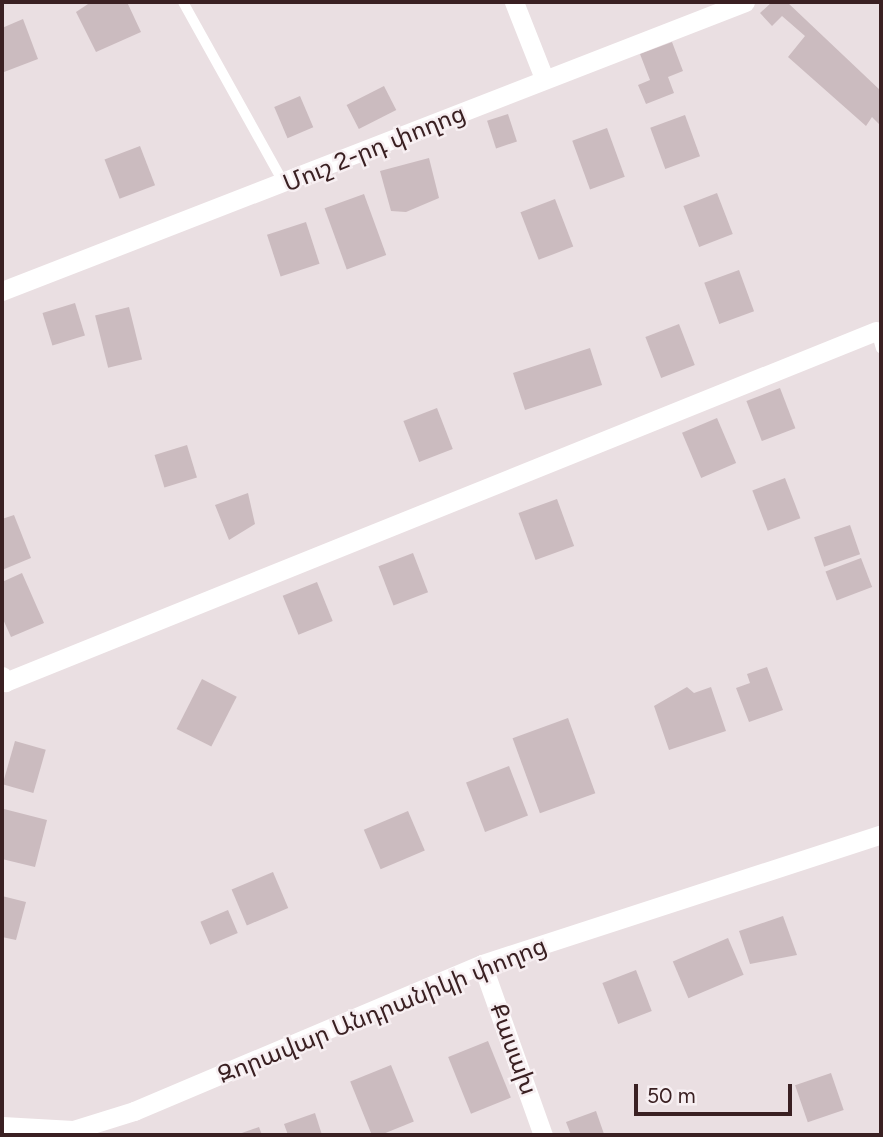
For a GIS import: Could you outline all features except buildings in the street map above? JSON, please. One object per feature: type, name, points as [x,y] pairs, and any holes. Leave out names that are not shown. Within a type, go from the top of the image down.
[{"type":"street","points":[[514,2],[544,78]]},
{"type":"street","name":"Մուշ 2-րդ փողոց","points":[[2,291],[285,185],[544,78],[745,2]]},
{"type":"street","points":[[2,676],[5,682],[879,340]]},
{"type":"street","name":"Զորավար Անդրանիկի փողոց","points":[[2,1126],[73,1130],[134,1111],[482,964],[881,834]]},
{"type":"street","name":"Քասախ","points":[[482,964],[543,1135]]},
{"type":"lane","points":[[183,2],[285,185]]}]
